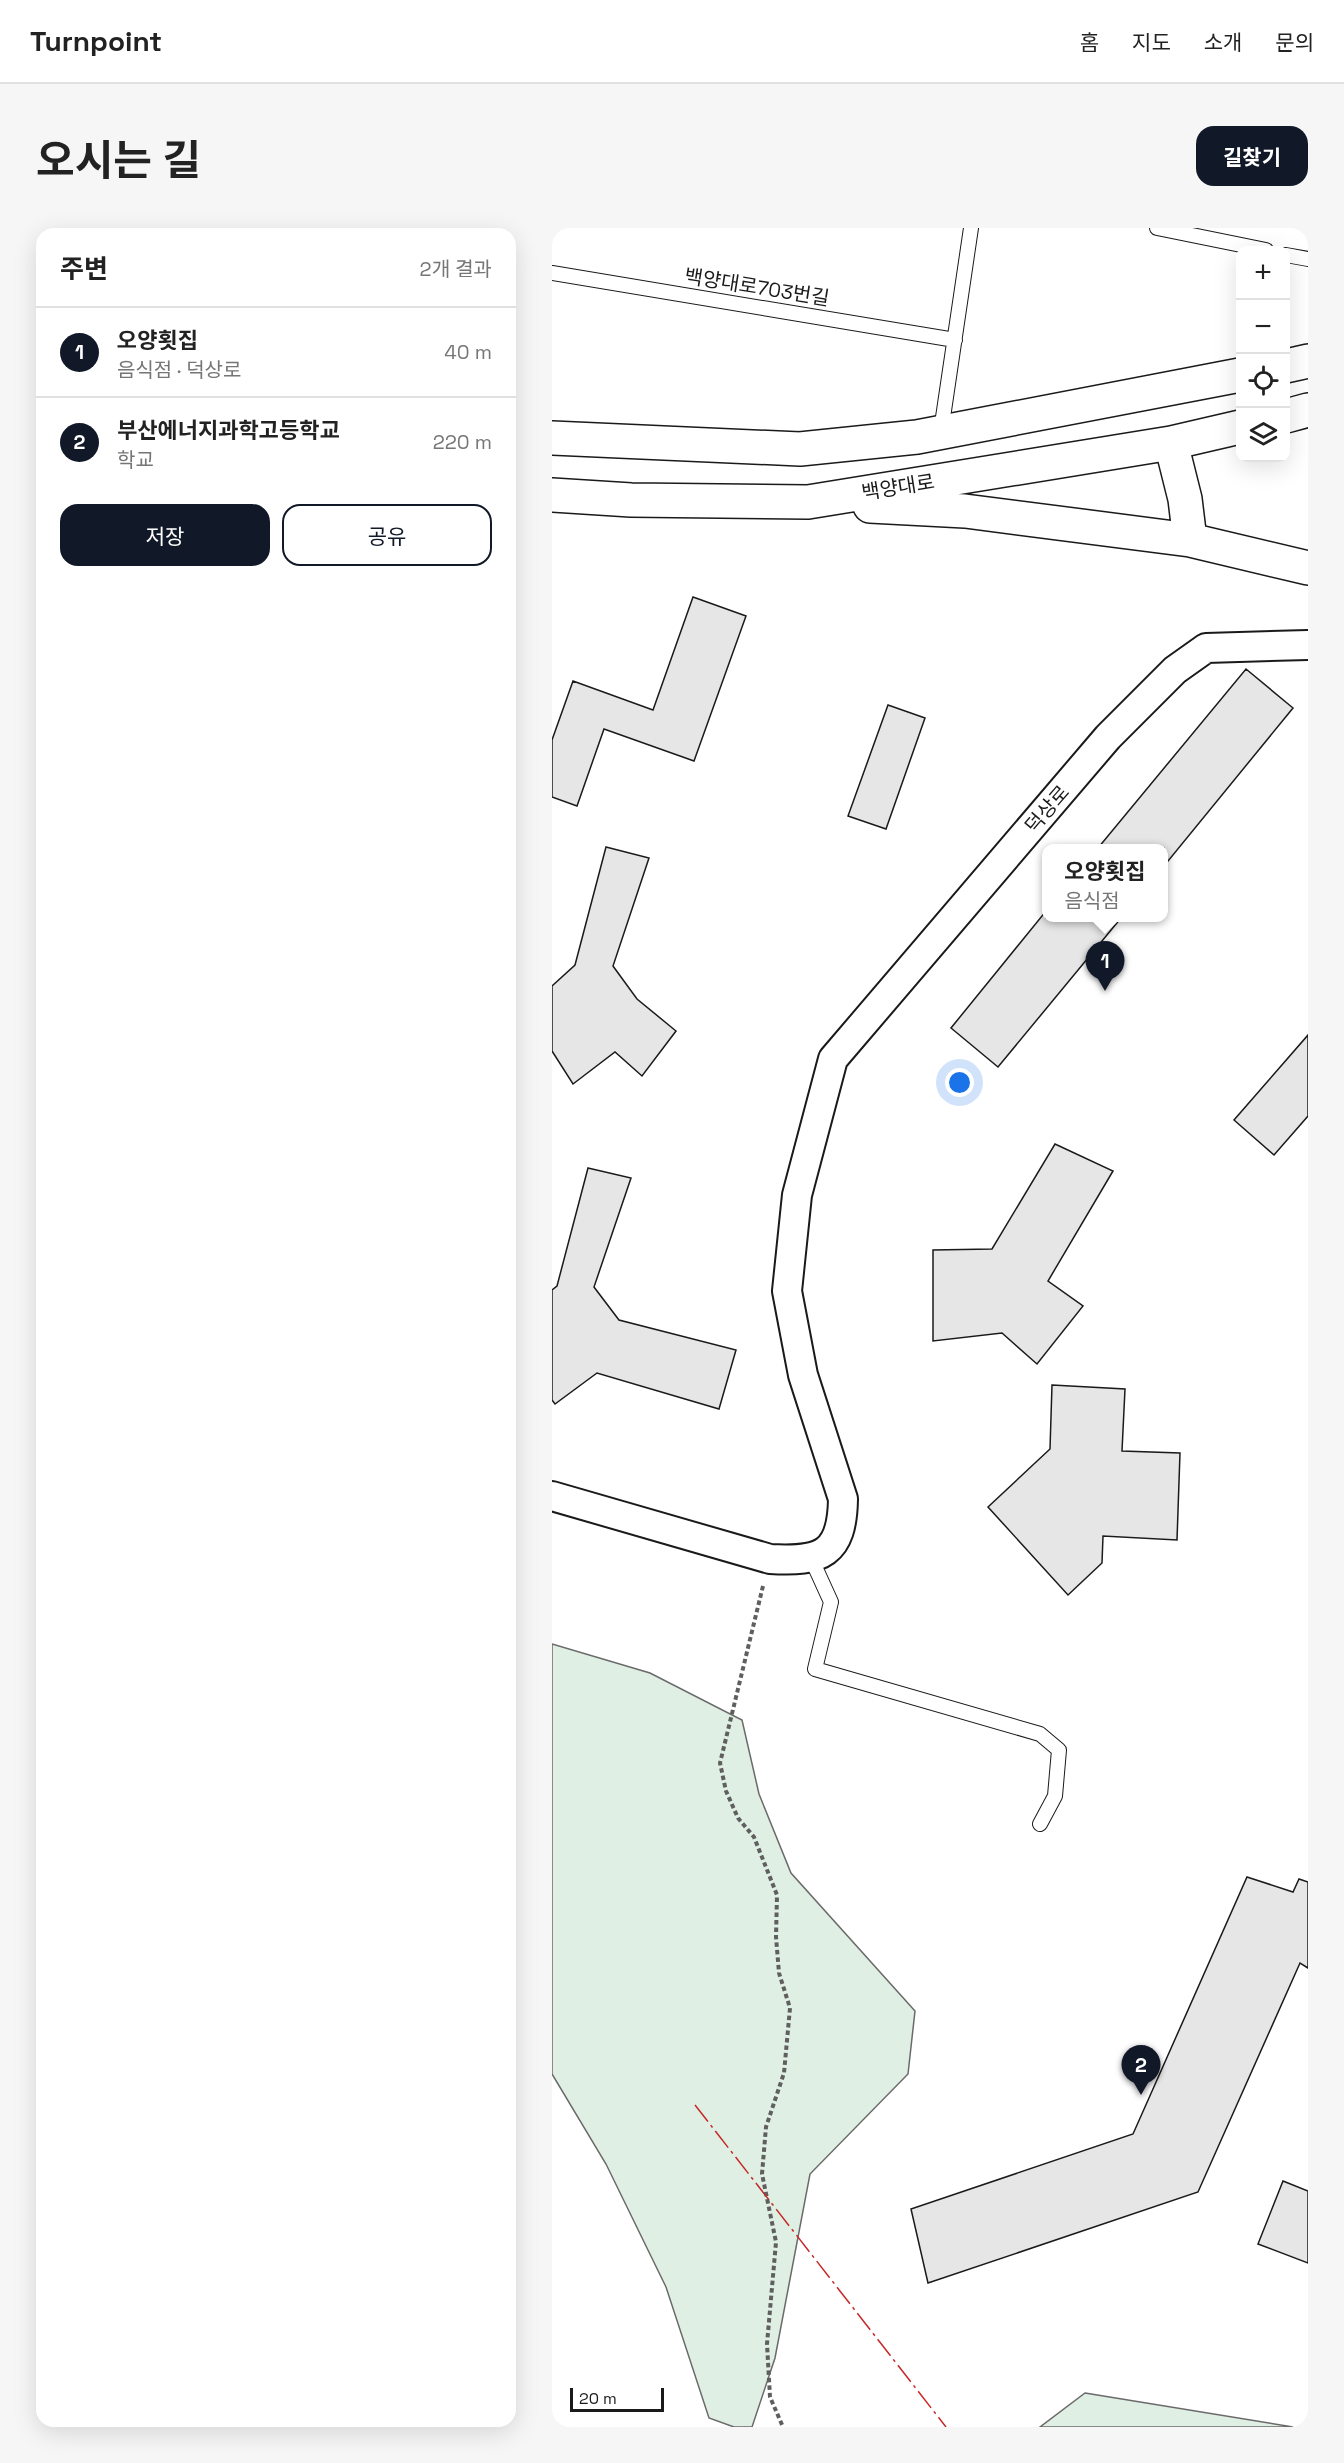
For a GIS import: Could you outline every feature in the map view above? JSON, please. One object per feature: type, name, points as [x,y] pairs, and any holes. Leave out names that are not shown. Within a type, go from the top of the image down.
[{"type":"main road","points":[[1290,365],[1308,361]]},
{"type":"main road","points":[[552,438],[800,450],[941,432],[1236,376]]},
{"type":"main road","points":[[1290,415],[1308,410]]},
{"type":"main road","name":"백양대로","points":[[552,495],[631,500],[808,502],[1171,443],[1236,428]]},
{"type":"main road","points":[[1171,443],[1185,499],[1190,540]]},
{"type":"main road","points":[[808,502],[965,511],[1190,540],[1308,568]]},
{"type":"street","name":"덕상로","points":[[811,1558],[829,1549],[837,1539],[843,1520],[843,1499],[802,1375],[787,1291],[797,1195],[833,1059],[1108,737],[1175,670],[1206,648],[1308,645]]},
{"type":"street","points":[[552,1496],[770,1559],[797,1561],[811,1558]]},
{"type":"lane","points":[[941,432],[971,228]]},
{"type":"lane","points":[[1157,228],[1246,246]]},
{"type":"lane","points":[[1290,256],[1308,259]]},
{"type":"lane","name":"백양대로703번길","points":[[552,273],[955,340]]},
{"type":"lane","points":[[811,1558],[831,1602],[815,1669],[1040,1734],[1059,1750],[1055,1796],[1040,1824]]},
{"type":"path","points":[[770,1559],[720,1763],[726,1791],[738,1818],[754,1837],[777,1895],[776,1937],[779,1973],[790,2008],[784,2073],[766,2127],[762,2174],[776,2242],[767,2344],[770,2397],[783,2427]]},
{"type":"green space","points":[[552,1644],[650,1673],[742,1720],[759,1794],[791,1873],[915,2011],[908,2074],[810,2174],[775,2358],[752,2427],[734,2427],[709,2418],[666,2287],[606,2164],[552,2074]]},
{"type":"green space","points":[[1085,2393],[1293,2427],[1040,2427]]},
{"type":"building","points":[[693,597],[746,616],[694,761],[604,729],[577,806],[552,797],[552,740],[573,681],[653,710]]},
{"type":"building","points":[[1246,669],[1293,708],[1168,861],[1168,844],[1101,844]]},
{"type":"building","points":[[888,705],[925,718],[886,829],[848,816]]},
{"type":"building","points":[[606,847],[649,858],[613,966],[637,999],[676,1031],[642,1076],[615,1052],[573,1084],[552,1051],[552,986],[575,965]]},
{"type":"building","points":[[1042,916],[1042,922],[1118,922],[998,1067],[951,1028]]},
{"type":"building","points":[[1308,1035],[1308,1116],[1274,1155],[1234,1120]]},
{"type":"building","points":[[1055,1144],[1113,1171],[1048,1281],[1083,1306],[1037,1364],[1002,1333],[933,1341],[933,1250],[992,1249]]},
{"type":"building","points":[[588,1168],[631,1178],[594,1287],[619,1320],[736,1350],[719,1409],[597,1373],[555,1404],[552,1400],[552,1290],[557,1286]]},
{"type":"building","points":[[1052,1385],[1125,1389],[1122,1451],[1180,1453],[1177,1540],[1103,1536],[1102,1563],[1068,1595],[988,1507],[1050,1449]]},
{"type":"building","points":[[1247,1877],[1293,1892],[1299,1879],[1308,1882],[1308,1968],[1300,1963],[1198,2192],[928,2283],[911,2209],[1133,2134]]},
{"type":"building","points":[[1283,2181],[1308,2191],[1308,2263],[1258,2244]]},
{"type":"power","points":[[695,2105],[946,2427]]},
{"type":"place","name":"오양횟집","points":[[1105,991]]},
{"type":"place","name":"부산에너지과학고등학교","points":[[1141,2095]]}]
